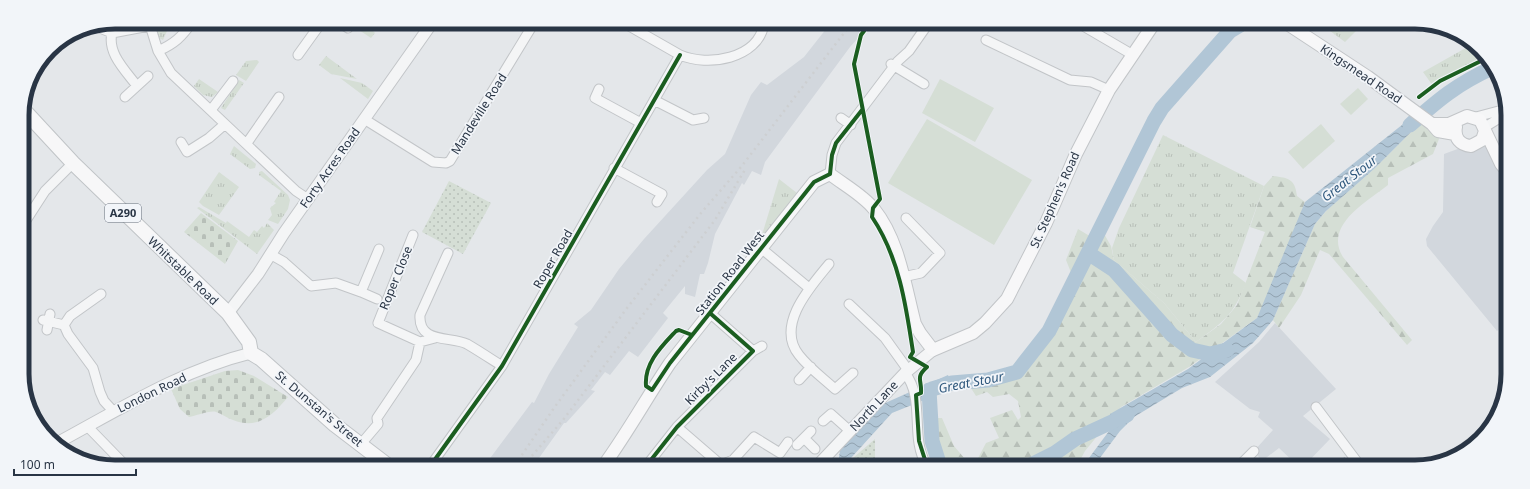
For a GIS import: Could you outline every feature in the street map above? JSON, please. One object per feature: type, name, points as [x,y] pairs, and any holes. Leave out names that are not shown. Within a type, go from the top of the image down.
[{"type":"main road","name":"St. Stephen's Road","points":[[933,350],[973,333],[985,323],[1007,299],[1046,223],[1076,154],[1109,90],[1150,29]]},
{"type":"main road","name":"Kingsmead Road","points":[[1295,29],[1404,102],[1432,124],[1438,131],[1455,134],[1462,144],[1471,146],[1476,145],[1501,165]]},
{"type":"main road","name":"Whitstable Road","points":[[29,116],[73,163],[228,313],[249,342],[251,353]]},
{"type":"main road","points":[[1432,124],[1449,124],[1459,121],[1467,116],[1476,117]]},
{"type":"main road","name":"Kingsmead Road","points":[[1476,117],[1483,123],[1501,161]]},
{"type":"main road","points":[[1455,134],[1455,129],[1459,121]]},
{"type":"main road","points":[[1476,145],[1482,140],[1485,129]]},
{"type":"main road","points":[[830,174],[873,208],[887,229],[903,277],[915,324],[933,350]]},
{"type":"main road","name":"Station Road West","points":[[608,460],[628,431],[652,390],[670,364],[814,182],[830,174]]},
{"type":"main road","name":"St. Dunstan's Street","points":[[251,353],[261,359],[335,425],[361,444],[379,460]]},
{"type":"street","points":[[105,30],[112,33],[128,29]]},
{"type":"street","points":[[151,29],[158,52],[171,73],[247,143],[296,191],[308,199]]},
{"type":"street","points":[[158,52],[174,44],[186,29]]},
{"type":"street","points":[[298,55],[316,29]]},
{"type":"street","name":"Forty Acres Road","points":[[228,313],[258,274],[308,199],[428,29]]},
{"type":"street","name":"Mandeville Road","points":[[364,119],[433,162],[446,163],[450,161],[530,29]]},
{"type":"street","points":[[634,29],[689,59],[711,60],[745,51],[758,40],[763,29]]},
{"type":"street","points":[[830,174],[832,155],[836,143],[851,125],[895,64],[909,52],[925,29]]},
{"type":"street","points":[[1089,29],[1133,55]]},
{"type":"street","points":[[112,33],[110,43],[112,51],[137,86]]},
{"type":"street","points":[[993,40],[1070,80],[1090,82],[1109,90]]},
{"type":"street","name":"Roper Road","points":[[434,460],[502,366],[680,55]]},
{"type":"street","points":[[895,64],[924,84]]},
{"type":"street","points":[[125,97],[148,76]]},
{"type":"street","points":[[211,110],[233,81]]},
{"type":"street","points":[[599,89],[595,98],[641,123]]},
{"type":"street","points":[[247,143],[279,97]]},
{"type":"street","points":[[654,100],[693,120],[704,118]]},
{"type":"street","points":[[1476,117],[1501,110]]},
{"type":"street","points":[[841,118],[851,125]]},
{"type":"street","points":[[1485,129],[1501,118]]},
{"type":"street","points":[[181,142],[187,152],[209,138],[225,124]]},
{"type":"street","points":[[29,215],[45,190],[73,163]]},
{"type":"street","points":[[614,168],[662,194],[657,202]]},
{"type":"street","points":[[903,277],[921,273],[940,253],[906,218]]},
{"type":"street","name":"Roper Close","points":[[413,235],[378,323],[420,342]]},
{"type":"street","points":[[762,248],[809,288]]},
{"type":"street","points":[[361,292],[378,253],[385,261]]},
{"type":"street","points":[[435,338],[424,330],[419,323],[420,315],[448,253]]},
{"type":"street","points":[[270,254],[284,262],[311,286],[336,283],[377,299]]},
{"type":"street","points":[[830,264],[809,288],[795,314],[791,332],[795,349],[811,367],[835,389],[853,373]]},
{"type":"street","points":[[64,324],[70,316],[101,294]]},
{"type":"street","points":[[849,304],[885,338],[914,388],[918,406],[919,441],[925,460]]},
{"type":"street","name":"Kirby's Lane","points":[[711,314],[753,351]]},
{"type":"street","points":[[47,321],[64,324]]},
{"type":"street","points":[[64,324],[68,334],[90,363],[104,401],[114,412]]},
{"type":"street","points":[[361,444],[378,424],[377,418],[416,360],[420,342],[435,338],[466,343],[502,366]]},
{"type":"street","name":"Kirby's Lane","points":[[651,460],[677,428],[753,351],[762,346]]},
{"type":"street","name":"North Lane","points":[[819,457],[850,431],[906,372],[933,350]]},
{"type":"street","name":"London Road","points":[[61,441],[114,412],[206,367],[251,353]]},
{"type":"street","points":[[799,380],[811,367]]},
{"type":"street","points":[[1316,407],[1336,433],[1352,460]]},
{"type":"street","points":[[823,421],[831,414],[850,431]]},
{"type":"street","points":[[88,427],[120,460]]},
{"type":"street","points":[[677,428],[715,460]]},
{"type":"street","points":[[733,460],[754,437],[780,454],[811,431]]},
{"type":"street","points":[[796,442],[819,457]]},
{"type":"street","points":[[1245,460],[1254,451]]},
{"type":"shaded area","points":[[826,29],[864,29],[765,162],[761,175],[752,171],[744,185],[742,183],[715,234],[704,274],[700,274],[695,297],[685,294],[685,286],[663,313],[668,318],[638,357],[629,351],[610,375],[605,372],[591,390],[595,391],[566,423],[564,423],[538,460],[489,460],[532,402],[534,403],[549,374],[578,327],[574,324],[591,310],[619,269],[644,239],[707,170],[725,154],[751,95],[761,82],[767,85],[804,57]]},
{"type":"shaded area","points":[[1482,140],[1501,164],[1501,328],[1497,331],[1427,246],[1426,239],[1443,212],[1444,154]]},
{"type":"shaded area","points":[[1275,323],[1336,389],[1303,416],[1330,439],[1310,460],[1292,460],[1279,448],[1261,460],[1254,451],[1273,430],[1258,417],[1260,412],[1250,409],[1215,382],[1259,342]]},
{"type":"green space","points":[[154,29],[164,29],[167,31],[163,40],[157,37]]},
{"type":"green space","points":[[358,29],[374,29],[373,31],[375,33],[371,38]]},
{"type":"green space","points":[[1327,29],[1358,29],[1345,42]]},
{"type":"green space","points":[[1467,47],[1476,54],[1481,61],[1433,86],[1423,72]]},
{"type":"green space","points":[[326,56],[357,79],[331,74],[319,65]]},
{"type":"green space","points":[[257,60],[259,62],[246,81],[236,75],[246,61]]},
{"type":"green space","points":[[340,78],[362,83],[373,91],[368,99]]},
{"type":"green space","points":[[199,79],[218,92],[212,97],[203,95],[194,86]]},
{"type":"green space","points":[[940,79],[994,108],[975,142],[922,113]]},
{"type":"green space","points":[[239,80],[244,83],[225,110],[221,108]]},
{"type":"green space","points":[[1358,88],[1368,99],[1351,115],[1340,104]]},
{"type":"green space","points":[[1425,118],[1438,131],[1439,139],[1433,154],[1388,178],[1388,185],[1360,206],[1343,224],[1339,234],[1338,245],[1343,257],[1412,340],[1407,345],[1329,254],[1320,250],[1301,295],[1279,328],[1273,320],[1315,224],[1328,209],[1374,169]]},
{"type":"green space","points":[[927,119],[1032,180],[994,245],[888,183]]},
{"type":"green space","points":[[1321,124],[1335,141],[1303,169],[1288,152]]},
{"type":"green space","points":[[1163,135],[1264,186],[1233,273],[1246,283],[1232,311],[1220,323],[1196,342],[1164,303],[1114,260],[1112,248],[1119,228]]},
{"type":"green space","points":[[234,146],[256,164],[255,168],[250,169],[230,154]]},
{"type":"green space","points":[[262,171],[288,195],[290,200],[288,209],[278,224],[268,220],[272,215],[270,208],[276,203],[274,202],[281,191],[259,175],[259,172]]},
{"type":"green space","points":[[219,172],[239,187],[219,215],[199,202]]},
{"type":"green space","points":[[1273,176],[1290,180],[1295,186],[1297,196],[1305,202],[1285,258],[1257,318],[1189,367],[1121,407],[1085,451],[1080,460],[977,460],[986,443],[999,438],[990,418],[1012,410],[1018,420],[1021,417],[1018,401],[1009,394],[993,397],[987,392],[976,396],[969,385],[995,382],[1020,374],[1056,333],[1066,299],[1076,285],[1066,260],[1078,229],[1098,241],[1103,232],[1111,246],[1114,260],[1164,303],[1196,342],[1221,324],[1237,305],[1265,232],[1250,227],[1264,186]]},
{"type":"green space","points":[[779,179],[797,193],[751,251],[750,245],[761,238]]},
{"type":"green space","points":[[449,181],[491,203],[463,254],[422,232]]},
{"type":"green space","points":[[199,207],[226,223],[227,221],[249,237],[254,230],[257,232],[262,226],[264,228],[267,223],[274,230],[257,254],[197,208]]},
{"type":"green space","points":[[201,213],[238,241],[225,264],[184,232]]},
{"type":"green space","points":[[238,370],[254,376],[288,397],[271,415],[257,422],[250,423],[242,423],[213,412],[207,412],[189,417],[180,409],[171,389],[225,371]]},
{"type":"green space","points":[[932,418],[942,418],[954,446],[965,459],[977,460],[942,460],[934,440]]},
{"type":"green space","points":[[875,439],[875,460],[853,460],[853,458]]},
{"type":"water","points":[[1417,113],[1425,118],[1374,169],[1326,211],[1315,224],[1273,320],[1253,343],[1210,377],[1182,388],[1134,417],[1120,431],[1098,460],[1087,460],[1109,431],[1110,414],[1188,369],[1257,318],[1305,202]]},
{"type":"water","points":[[948,375],[954,388],[892,413],[851,460],[839,460],[840,450],[883,404]]},
{"type":"waterway","name":"Great Stour","points":[[932,389],[952,383],[988,380],[1017,372],[1049,331],[1154,121],[1162,108],[1233,29]]},
{"type":"waterway","name":"Great Stour","points":[[1410,125],[1448,93],[1468,80],[1488,70]]},
{"type":"waterway","name":"Great Stour","points":[[1088,253],[1114,270],[1172,335],[1192,350],[1210,354],[1227,350]]},
{"type":"waterway","name":"Great Stour","points":[[929,390],[932,441],[938,460]]},
{"type":"waterway","name":"Great Stour","points":[[1041,460],[1055,453],[1075,439],[1127,415]]},
{"type":"railway","points":[[518,460],[554,408],[627,308],[701,213],[741,167],[847,29]]},
{"type":"railway","points":[[528,460],[563,420],[715,220],[746,168]]},
{"type":"cycle path","points":[[862,29],[864,31],[861,35],[854,64],[880,199],[873,208],[872,217],[889,248],[900,282],[913,352],[910,357],[927,367],[920,376],[921,393],[916,395],[919,441],[925,460]]},
{"type":"cycle path","points":[[435,460],[502,366],[680,55]]},
{"type":"cycle path","points":[[1419,97],[1440,81],[1481,61]]},
{"type":"cycle path","points":[[692,335],[679,330],[676,331],[665,343],[651,362],[646,378],[646,386],[652,390],[670,363],[814,182],[830,174],[832,155],[836,143],[862,110]]},
{"type":"cycle path","points":[[651,460],[677,427],[753,351],[711,314]]}]
